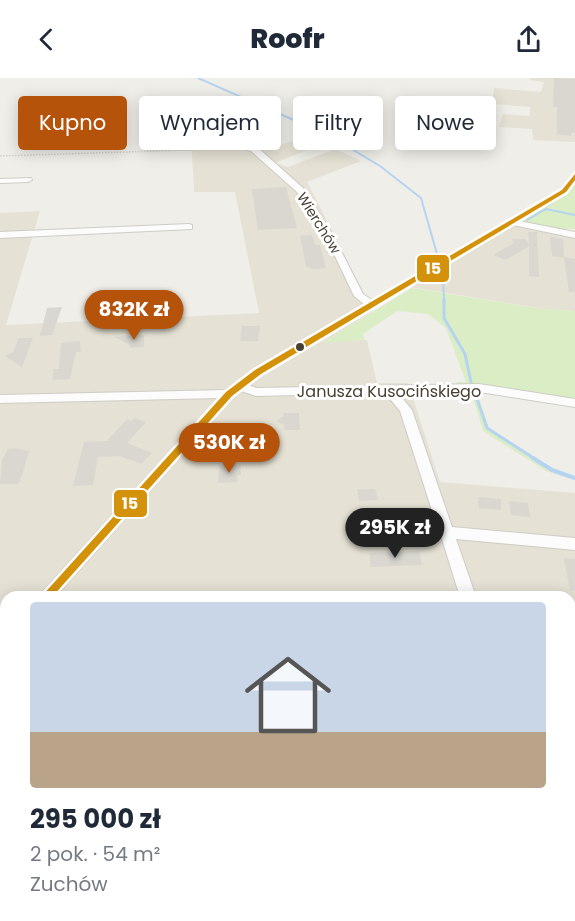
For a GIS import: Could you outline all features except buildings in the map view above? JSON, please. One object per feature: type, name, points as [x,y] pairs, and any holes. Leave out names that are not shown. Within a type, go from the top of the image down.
[{"type":"street","name":"Wierchów","points":[[255,150],[300,190],[329,235],[359,296],[372,305]]},
{"type":"street","points":[[51,591],[234,390],[258,372],[564,191],[575,177]]},
{"type":"street","points":[[0,181],[28,180]]},
{"type":"street","points":[[512,222],[575,235]]},
{"type":"street","points":[[0,235],[189,227]]},
{"type":"street","name":"Janusza Kusocińskiego","points":[[0,399],[234,390],[256,392],[479,388],[575,403]]},
{"type":"street","points":[[388,389],[406,410],[444,532],[466,591]]},
{"type":"street","points":[[444,532],[575,544]]},
{"type":"path","points":[[0,156],[210,150]]},
{"type":"shaded area","points":[[531,78],[575,78],[575,142],[533,140],[532,129],[499,127],[503,114],[530,116],[530,107],[496,104],[494,88],[541,92],[544,82],[530,80]]},
{"type":"shaded area","points":[[293,141],[293,150],[307,150],[275,163],[288,167],[333,150],[361,161],[307,182],[373,311],[324,342],[367,340],[377,383],[408,383],[440,482],[575,493],[575,591],[0,591],[0,213],[40,211],[6,325],[259,313],[235,192],[194,192],[192,151],[146,150],[281,150],[281,145]]},
{"type":"shaded area","points":[[512,225],[575,236],[575,311],[544,309],[410,287]]},
{"type":"green space","points":[[575,184],[575,229],[554,229],[518,222],[568,191]]},
{"type":"green space","points":[[412,288],[543,309],[575,311],[575,402],[459,385],[456,382],[466,382],[446,328],[428,314],[397,311],[363,334],[364,340],[322,343]]},
{"type":"green space","points":[[471,390],[504,395],[477,393],[489,428],[553,469],[575,477],[575,480],[546,471],[483,431]]},
{"type":"waterway","points":[[198,78],[330,136],[380,166],[421,198],[443,275],[444,300]]},
{"type":"waterway","points":[[527,220],[546,209],[575,215]]},
{"type":"waterway","points":[[444,300],[444,318],[465,354],[471,382]]},
{"type":"waterway","points":[[475,393],[487,428],[535,459]]},
{"type":"waterway","points":[[533,458],[552,470],[575,478]]},
{"type":"transit line","name":"15","points":[[51,591],[229,394],[258,372],[564,191],[575,176]]}]
